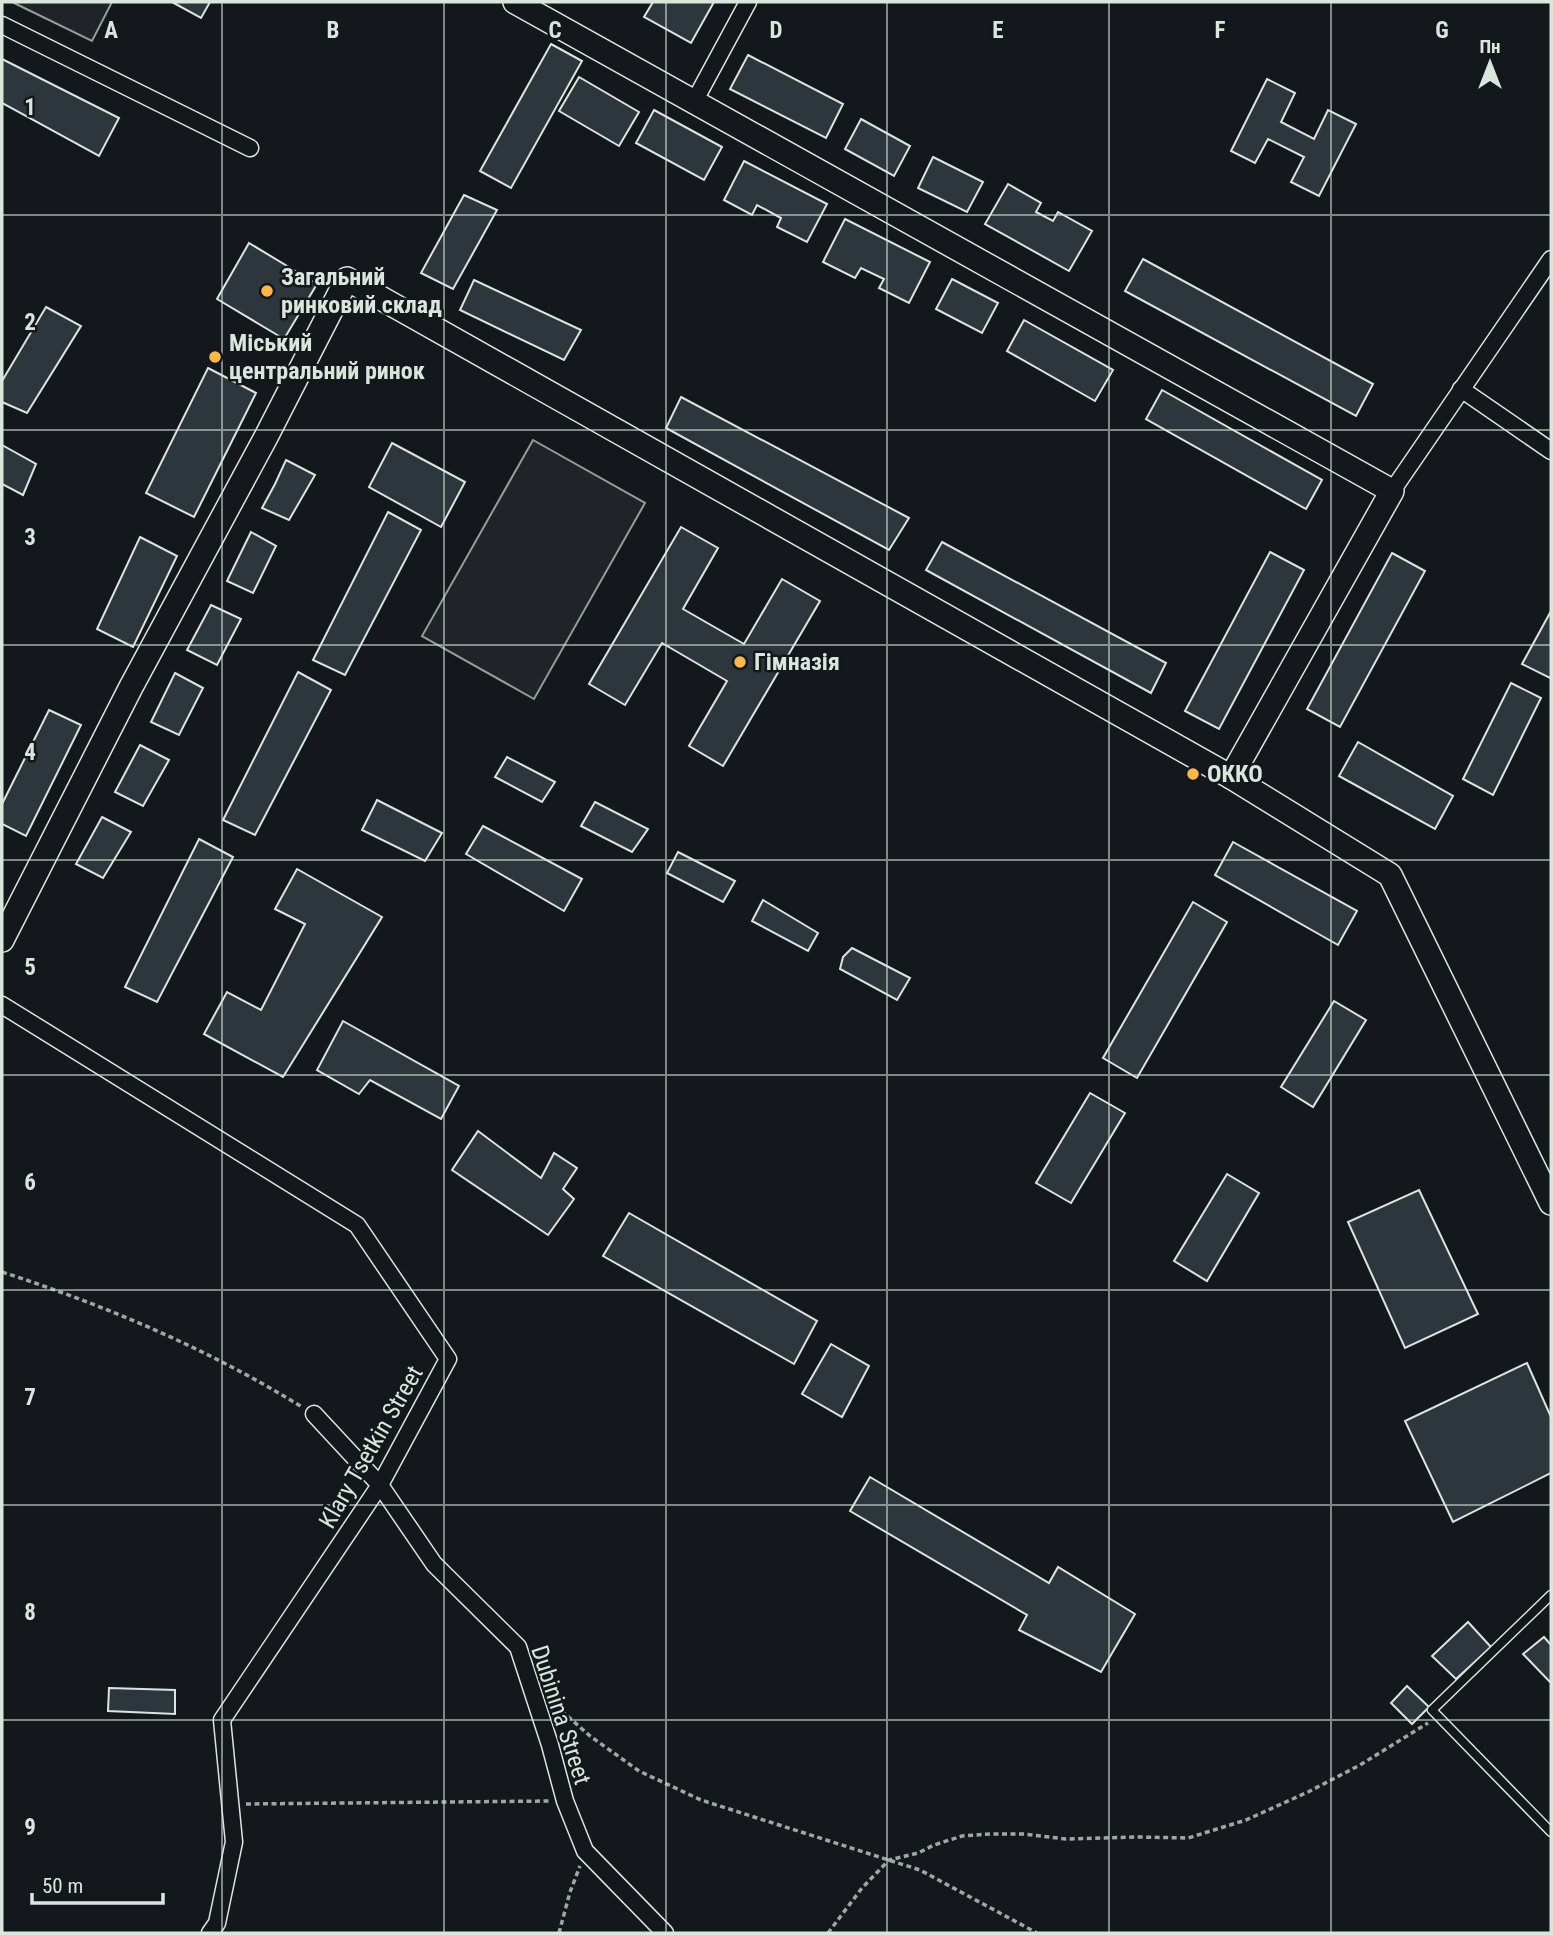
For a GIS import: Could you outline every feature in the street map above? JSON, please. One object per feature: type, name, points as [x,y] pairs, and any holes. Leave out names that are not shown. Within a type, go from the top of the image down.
[{"type":"street","points":[[515,2],[1392,491]]},
{"type":"street","points":[[694,102],[748,2]]},
{"type":"street","points":[[2,25],[250,148]]},
{"type":"street","points":[[1231,776],[1392,491],[1551,259]]},
{"type":"street","points":[[2,940],[131,688],[266,437],[347,279],[1231,776],[1390,875],[1551,1203]]},
{"type":"street","points":[[1461,389],[1551,452]]},
{"type":"street","name":"Klary Tsetkin Street","points":[[2,1006],[357,1224],[448,1359],[380,1485],[222,1720],[234,1842],[217,1923],[210,1933]]},
{"type":"street","name":"Dubinina Street","points":[[314,1414],[380,1485],[434,1564],[518,1647],[565,1801],[585,1850]]},
{"type":"street","points":[[585,1850],[665,1933]]},
{"type":"lane","points":[[1551,1595],[1432,1710],[1551,1832]]},
{"type":"path","points":[[2,1272],[53,1288],[167,1334],[266,1384],[314,1414]]},
{"type":"path","points":[[530,1682],[590,1736],[639,1771],[701,1800],[920,1870],[1037,1933]]},
{"type":"path","points":[[828,1933],[862,1888],[889,1860],[918,1853],[962,1836],[1024,1834],[1066,1839],[1188,1838],[1246,1820],[1308,1792],[1360,1765],[1438,1716]]},
{"type":"path","points":[[230,1804],[565,1801]]},
{"type":"path","points":[[559,1933],[585,1850]]},
{"type":"shaded area","points":[[12,2],[112,2],[92,41]]},
{"type":"shaded area","points":[[533,440],[645,503],[534,699],[422,636]]},
{"type":"building","points":[[172,2],[210,2],[201,18]]},
{"type":"building","points":[[653,2],[714,2],[691,43],[644,17]]},
{"type":"building","points":[[551,44],[582,61],[511,188],[480,171]]},
{"type":"building","points":[[748,55],[843,104],[826,138],[730,89]]},
{"type":"building","points":[[2,59],[119,118],[99,156],[2,103]]},
{"type":"building","points":[[579,77],[639,112],[619,146],[559,111]]},
{"type":"building","points":[[1267,79],[1295,93],[1281,122],[1314,139],[1328,110],[1356,124],[1319,196],[1291,182],[1304,157],[1268,139],[1255,163],[1231,151]]},
{"type":"building","points":[[654,110],[722,147],[704,180],[636,143]]},
{"type":"building","points":[[861,119],[910,146],[894,176],[845,149]]},
{"type":"building","points":[[933,157],[983,182],[967,212],[918,188]]},
{"type":"building","points":[[744,161],[827,204],[807,242],[777,227],[781,218],[757,205],[752,215],[724,200]]},
{"type":"building","points":[[1008,184],[1041,203],[1036,212],[1053,221],[1058,212],[1092,231],[1069,271],[985,224]]},
{"type":"building","points":[[464,195],[497,210],[453,289],[421,273]]},
{"type":"building","points":[[845,219],[930,262],[909,303],[879,288],[884,279],[861,268],[855,278],[823,262]]},
{"type":"building","name":"Загальний ринковий склад","points":[[249,243],[317,284],[284,339],[217,299]]},
{"type":"building","points":[[1143,259],[1373,384],[1356,416],[1125,291]]},
{"type":"building","points":[[952,279],[998,303],[982,333],[936,309]]},
{"type":"building","points":[[474,280],[581,330],[564,360],[460,310]]},
{"type":"building","points":[[46,307],[81,326],[27,413],[2,402],[2,381]]},
{"type":"building","points":[[1024,320],[1113,370],[1095,401],[1007,351]]},
{"type":"building","points":[[208,368],[256,393],[194,517],[146,493]]},
{"type":"building","points":[[1162,390],[1322,480],[1306,509],[1146,419]]},
{"type":"building","points":[[681,397],[909,518],[889,550],[666,428]]},
{"type":"building","points":[[392,443],[465,482],[441,527],[369,487]]},
{"type":"building","points":[[2,445],[36,464],[23,495],[2,484]]},
{"type":"building","points":[[286,460],[315,475],[289,520],[262,508]]},
{"type":"building","points":[[388,512],[421,530],[345,675],[313,660]]},
{"type":"building","name":"Гімназія","points":[[681,527],[718,548],[683,609],[744,644],[782,579],[820,601],[723,766],[689,746],[727,681],[662,643],[625,705],[589,684]]},
{"type":"building","points":[[251,532],[276,546],[253,593],[227,581]]},
{"type":"building","points":[[140,537],[177,556],[133,647],[97,629]]},
{"type":"building","points":[[942,542],[1166,663],[1151,693],[926,570]]},
{"type":"building","points":[[1270,552],[1304,570],[1219,729],[1185,711]]},
{"type":"building","points":[[1392,553],[1425,571],[1340,727],[1307,709]]},
{"type":"building","points":[[211,605],[241,619],[217,665],[187,650]]},
{"type":"building","points":[[1551,611],[1551,676],[1550,678],[1522,664]]},
{"type":"building","points":[[298,672],[331,690],[255,835],[223,820]]},
{"type":"building","points":[[175,673],[203,688],[179,735],[151,722]]},
{"type":"building","points":[[1511,683],[1541,698],[1493,795],[1463,779]]},
{"type":"building","points":[[49,710],[81,725],[26,836],[2,824],[2,804]]},
{"type":"building","points":[[1358,742],[1453,796],[1435,829],[1339,776]]},
{"type":"building","points":[[140,745],[169,760],[143,806],[115,792]]},
{"type":"building","points":[[507,757],[555,782],[542,802],[495,777]]},
{"type":"building","points":[[377,800],[442,833],[425,861],[362,830]]},
{"type":"building","points":[[595,802],[648,829],[632,852],[581,826]]},
{"type":"building","points":[[102,817],[131,832],[103,878],[76,864]]},
{"type":"building","points":[[483,826],[582,879],[564,911],[466,854]]},
{"type":"building","points":[[199,839],[233,857],[157,1002],[125,987]]},
{"type":"building","points":[[1233,842],[1357,911],[1338,945],[1215,875]]},
{"type":"building","points":[[678,852],[735,881],[723,902],[667,873]]},
{"type":"building","points":[[297,869],[382,917],[283,1077],[204,1034],[227,992],[261,1010],[305,924],[275,909]]},
{"type":"building","points":[[763,900],[818,933],[808,951],[752,921]]},
{"type":"building","points":[[1193,902],[1227,922],[1137,1078],[1103,1058]]},
{"type":"building","points":[[852,948],[910,978],[897,1000],[840,969],[843,957]]},
{"type":"building","points":[[1334,1001],[1366,1020],[1313,1107],[1281,1087]]},
{"type":"building","points":[[343,1021],[459,1086],[441,1119],[370,1080],[359,1094],[317,1070]]},
{"type":"building","points":[[1090,1093],[1125,1113],[1071,1203],[1036,1183]]},
{"type":"building","points":[[478,1131],[541,1178],[554,1153],[577,1168],[563,1189],[574,1199],[548,1235],[452,1170]]},
{"type":"building","points":[[1227,1174],[1259,1193],[1207,1281],[1174,1261]]},
{"type":"building","points":[[1419,1190],[1478,1314],[1405,1348],[1348,1222]]},
{"type":"building","points":[[629,1213],[817,1321],[794,1364],[603,1256]]},
{"type":"building","points":[[831,1344],[869,1366],[842,1417],[802,1394]]},
{"type":"building","points":[[1527,1363],[1551,1417],[1551,1473],[1453,1522],[1405,1421]]},
{"type":"building","points":[[870,1477],[1049,1583],[1058,1567],[1135,1614],[1101,1672],[1019,1630],[1027,1615],[850,1511]]},
{"type":"building","points":[[1468,1622],[1491,1647],[1456,1679],[1432,1656]]},
{"type":"building","points":[[1544,1637],[1551,1645],[1551,1683],[1523,1654]]},
{"type":"building","points":[[1407,1686],[1429,1707],[1412,1724],[1391,1703]]},
{"type":"building","points":[[109,1688],[175,1690],[175,1714],[108,1711]]},
{"type":"place","name":"Загальний ринковий склад","points":[[267,291]]},
{"type":"place","name":"Міський центральний ринок","points":[[215,357]]},
{"type":"place","name":"Гімназія","points":[[740,662]]},
{"type":"place","name":"ОККО","points":[[1193,774]]}]
